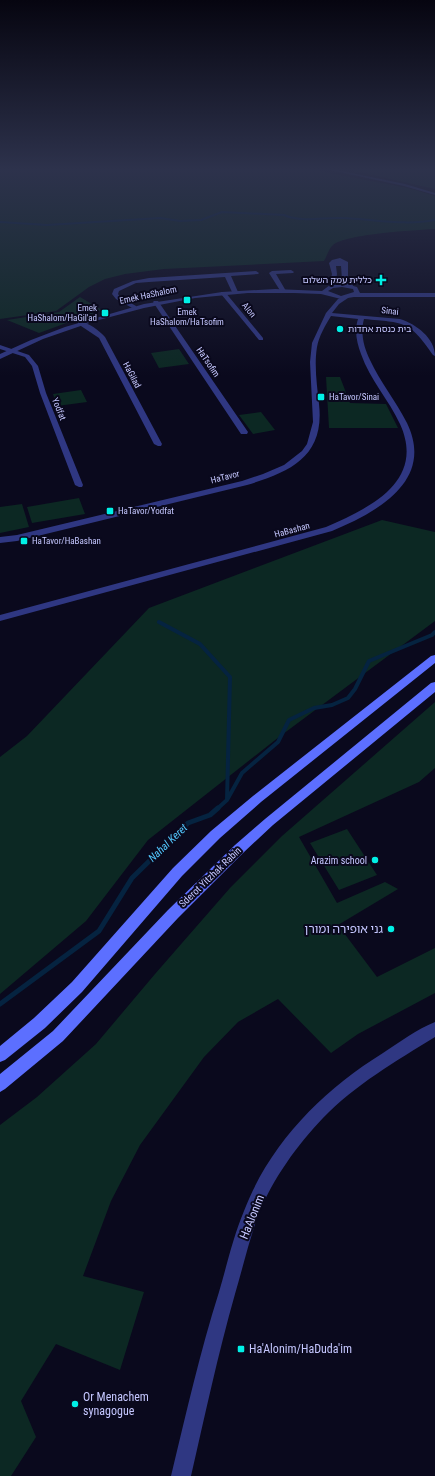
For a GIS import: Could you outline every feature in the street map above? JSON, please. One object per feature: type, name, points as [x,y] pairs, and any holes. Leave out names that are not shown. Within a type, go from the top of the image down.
[{"type":"main road","points":[[0,1055],[38,1024],[69,995],[100,962],[190,859],[217,833],[248,806],[435,658]]},
{"type":"main road","name":"Sderot Yitzhak Rabin","points":[[0,1084],[58,1036],[173,914],[239,849],[269,822],[435,686]]},
{"type":"street","name":"HaTavor","points":[[0,540],[16,538],[244,483],[267,476],[292,464],[309,448],[316,431],[314,347],[329,313],[333,299],[329,290],[335,268],[332,263],[337,265],[344,264],[345,279],[354,290]]},
{"type":"street","points":[[283,291],[272,273],[291,272]]},
{"type":"street","points":[[134,307],[118,298],[115,294],[116,290],[135,282],[149,280],[256,273]]},
{"type":"street","points":[[226,274],[235,292]]},
{"type":"street","points":[[329,290],[342,285],[354,290],[435,295]]},
{"type":"street","points":[[329,290],[346,297],[354,290],[435,292]]},
{"type":"street","name":"Emek HaShalom","points":[[0,357],[12,350],[80,323],[156,302],[235,292],[329,290]]},
{"type":"street","name":"Alon","points":[[223,293],[261,339]]},
{"type":"street","name":"HaTavor","points":[[329,313],[340,300],[346,297]]},
{"type":"street","name":"HaTsofim","points":[[156,302],[244,432]]},
{"type":"street","name":"Sinai","points":[[329,313],[410,323],[420,332],[435,354]]},
{"type":"street","name":"HaBashan","points":[[0,618],[329,529],[352,520],[388,497],[400,485],[408,472],[412,448],[410,436],[404,424],[374,374],[363,351],[358,330],[362,317]]},
{"type":"street","name":"HaGilad","points":[[80,323],[98,333],[102,337],[158,444]]},
{"type":"street","name":"Yodfat","points":[[0,347],[27,356],[35,366],[43,393],[79,485]]},
{"type":"street","name":"HaAlonim","points":[[181,1476],[213,1338],[234,1267],[253,1209],[274,1170],[303,1129],[332,1099],[369,1070],[435,1029]]},
{"type":"green space","points":[[0,239],[348,239],[333,245],[324,261],[164,269],[125,274],[105,279],[89,287],[56,311],[0,319]]},
{"type":"green space","points":[[80,297],[102,310],[39,333],[7,320],[59,312]]},
{"type":"green space","points":[[179,349],[189,364],[159,368],[151,353]]},
{"type":"green space","points":[[326,377],[340,377],[350,403],[386,404],[398,428],[329,428]]},
{"type":"green space","points":[[81,390],[87,402],[57,406],[53,394]]},
{"type":"green space","points":[[261,412],[275,430],[253,434],[239,415]]},
{"type":"green space","points":[[79,498],[85,514],[32,523],[27,507]]},
{"type":"green space","points":[[22,504],[29,527],[0,533],[0,507]]},
{"type":"green space","points":[[382,520],[435,532],[435,621],[279,737],[148,840],[86,921],[0,994],[0,757],[27,736],[149,608]]},
{"type":"green space","points":[[435,702],[435,768],[419,782],[299,837],[337,903],[385,882],[398,889],[338,925],[377,977],[435,948],[435,993],[358,1034],[331,1053],[278,999],[238,1022],[204,1057],[140,1145],[111,1201],[83,1276],[144,1292],[120,1370],[56,1344],[21,1401],[36,1437],[11,1476],[0,1476],[0,1125],[37,1097],[96,1044],[230,888],[282,836]]},
{"type":"green space","points":[[347,829],[377,875],[339,890],[310,843]]},
{"type":"waterway","points":[[159,622],[200,644],[230,677],[227,800]]},
{"type":"waterway","name":"Nahal Keret","points":[[227,800],[242,773],[278,742],[289,720],[314,708],[332,705],[348,698],[355,689],[369,661],[432,635],[435,632]]},
{"type":"waterway","name":"Nahal Keret","points":[[217,809],[227,800]]},
{"type":"waterway","name":"Nahal Keret","points":[[0,1004],[99,931],[132,878],[188,823],[210,815],[218,808]]},
{"type":"place","name":"כללית עמק השלום","points":[[381,280]]},
{"type":"place","name":"Emek HaShalom/HaTsofim","points":[[187,300]]},
{"type":"place","name":"Emek HaShalom/HaGil'ad","points":[[105,313]]},
{"type":"place","name":"בית כנסת אחדות","points":[[340,329]]},
{"type":"place","name":"HaTavor/Sinai","points":[[321,397]]},
{"type":"place","name":"HaTavor/Yodfat","points":[[110,511]]},
{"type":"place","name":"HaTavor/HaBashan","points":[[24,541]]},
{"type":"place","name":"Arazim school","points":[[375,860]]},
{"type":"place","name":"גני אופירה ומורן","points":[[391,929]]},
{"type":"place","name":"Ha'Alonim/HaDuda'im","points":[[241,1349]]},
{"type":"place","name":"Or Menachem synagogue","points":[[75,1404]]}]
